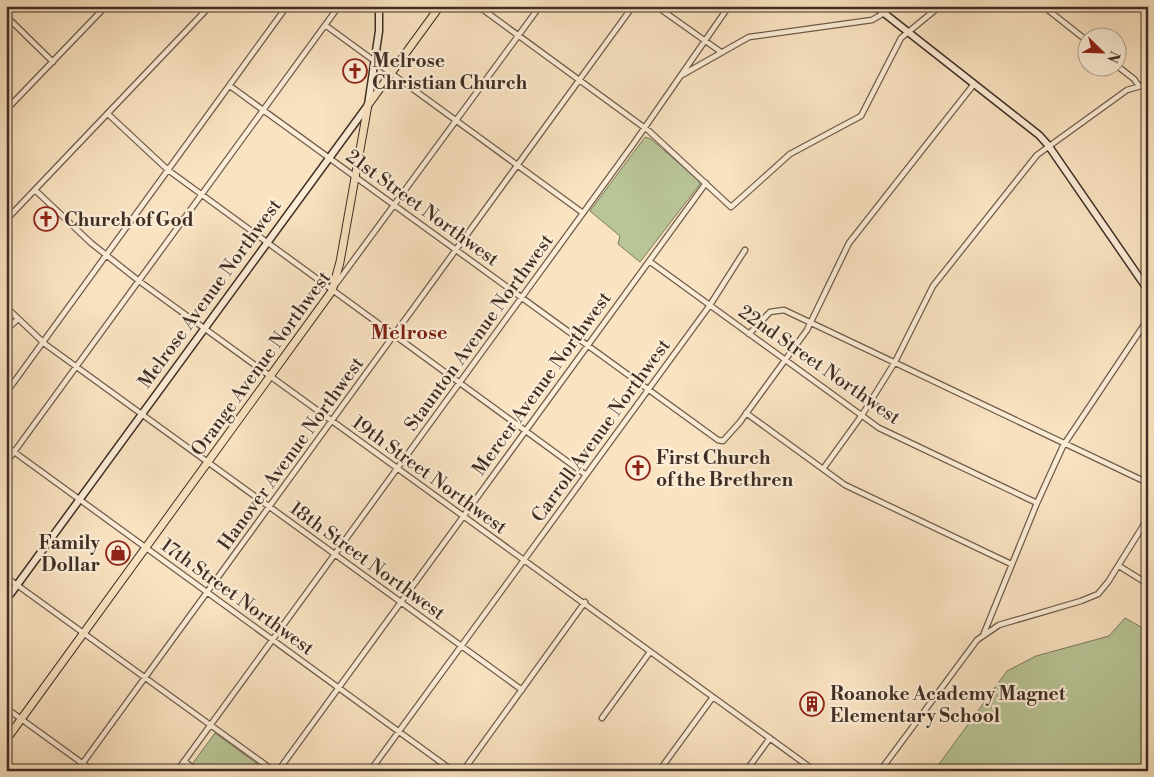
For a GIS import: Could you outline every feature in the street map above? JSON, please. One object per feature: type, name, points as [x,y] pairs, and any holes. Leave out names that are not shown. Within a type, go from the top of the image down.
[{"type":"main road","name":"Melrose Avenue Northwest","points":[[368,105],[440,6]]},
{"type":"main road","points":[[334,288],[368,105]]},
{"type":"main road","name":"Orange Avenue Northwest","points":[[6,740],[334,288]]},
{"type":"street","points":[[6,110],[106,6]]},
{"type":"street","points":[[6,220],[210,6]]},
{"type":"street","points":[[6,393],[287,6]]},
{"type":"street","points":[[6,463],[339,6]]},
{"type":"street","points":[[368,105],[380,31],[379,6]]},
{"type":"street","points":[[478,6],[645,128],[731,207],[790,154],[861,116],[900,40],[907,32],[940,6]]},
{"type":"street","name":"Orange Avenue Northwest","points":[[334,288],[540,6]]},
{"type":"street","name":"Hanover Avenue Northwest","points":[[77,771],[633,6]]},
{"type":"street","points":[[656,6],[721,52]]},
{"type":"street","name":"Staunton Avenue Northwest","points":[[177,771],[645,128],[729,6]]},
{"type":"street","points":[[875,6],[1038,135],[1048,145],[1148,290]]},
{"type":"street","points":[[1043,6],[1076,32]]},
{"type":"street","points":[[681,76],[742,40],[759,34],[872,20],[884,13]]},
{"type":"street","points":[[6,16],[53,62]]},
{"type":"street","points":[[325,24],[583,213]]},
{"type":"street","points":[[1126,73],[1139,86]]},
{"type":"street","points":[[974,84],[849,243],[811,323],[746,413],[845,484],[1011,564]]},
{"type":"street","points":[[823,469],[862,416],[895,362],[933,286],[1037,155],[1048,145],[1127,90],[1148,84]]},
{"type":"street","name":"21st Street Northwest","points":[[230,86],[720,441],[728,437],[746,413]]},
{"type":"street","name":"Melrose Avenue Northwest","points":[[6,600],[328,157],[368,105]]},
{"type":"street","points":[[108,114],[168,170],[201,195],[266,243],[334,288],[394,336],[586,475]]},
{"type":"street","name":"Mercer Avenue Northwest","points":[[278,771],[706,184]]},
{"type":"street","name":"19th Street Northwest","points":[[35,190],[105,255],[138,281],[397,469],[585,602],[650,652],[815,771]]},
{"type":"street","name":"Carroll Avenue Northwest","points":[[370,771],[710,305],[744,250]]},
{"type":"street","name":"22nd Street Northwest","points":[[649,261],[880,428],[1037,503]]},
{"type":"street","name":"18th Street Northwest","points":[[6,307],[43,342],[76,367],[522,690]]},
{"type":"street","points":[[750,334],[762,318],[775,310],[784,310],[1148,483]]},
{"type":"street","points":[[6,330],[18,319]]},
{"type":"street","points":[[984,634],[1037,503],[1066,443],[1148,319]]},
{"type":"street","name":"17th Street Northwest","points":[[6,446],[453,771]]},
{"type":"street","points":[[880,771],[970,648],[984,634],[999,625],[1091,598],[1103,590],[1148,518]]},
{"type":"street","points":[[1119,566],[1148,584]]},
{"type":"street","points":[[6,577],[274,771]]},
{"type":"street","points":[[463,771],[585,602]]},
{"type":"street","points":[[602,718],[650,652]]},
{"type":"street","points":[[660,771],[713,697]]},
{"type":"street","points":[[6,708],[93,771]]},
{"type":"street","points":[[746,771],[770,738]]},
{"type":"street","points":[[184,761],[197,771]]},
{"type":"green space","points":[[645,137],[651,139],[698,180],[700,184],[640,262],[618,244],[620,236],[590,211]]},
{"type":"green space","points":[[1125,618],[1148,631],[1148,771],[934,771],[1007,671],[1036,656],[1109,636]]},
{"type":"green space","points":[[215,733],[267,771],[203,771],[193,763]]},
{"type":"place","name":"Melrose Christian Church","points":[[355,71]]},
{"type":"place","name":"Church of God","points":[[46,219]]},
{"type":"place","name":"First Church of the Brethren","points":[[638,468]]},
{"type":"place","name":"Family Dollar","points":[[118,553]]},
{"type":"place","name":"Roanoke Academy Magnet Elementary School","points":[[812,704]]},
{"type":"district","name":"Melrose","points":[[409,332]]}]
